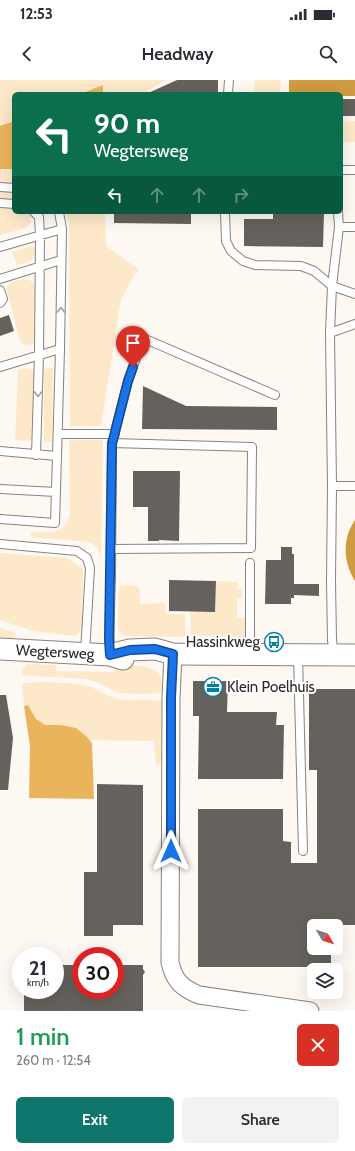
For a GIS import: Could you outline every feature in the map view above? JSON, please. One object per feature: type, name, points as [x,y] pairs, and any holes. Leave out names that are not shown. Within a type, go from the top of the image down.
[{"type":"street","name":"Wegtersweg","points":[[0,649],[110,655],[130,650],[155,649],[173,654],[250,647],[298,655],[355,655]]},
{"type":"street","points":[[173,654],[171,698],[170,962],[172,973],[183,987],[190,992],[199,995],[310,1011]]},
{"type":"lane","points":[[228,92],[229,80]]},
{"type":"lane","points":[[343,170],[355,170]]},
{"type":"lane","points":[[0,187],[12,188]]},
{"type":"lane","points":[[0,203],[12,204]]},
{"type":"lane","points":[[36,214],[39,217],[40,235],[36,455]]},
{"type":"lane","points":[[0,519],[55,523],[62,229],[59,214]]},
{"type":"lane","points":[[224,214],[226,241],[231,251],[243,262],[255,265],[301,266],[314,271],[332,286],[355,294]]},
{"type":"lane","points":[[334,655],[332,640],[331,581],[332,486],[330,333],[332,286],[339,227],[338,214]]},
{"type":"lane","points":[[339,227],[355,227]]},
{"type":"lane","points":[[0,247],[62,229]]},
{"type":"lane","points":[[0,279],[61,260]]},
{"type":"lane","points":[[0,290],[3,299],[0,303]]},
{"type":"lane","points":[[330,333],[355,324]]},
{"type":"lane","points":[[110,655],[112,444],[128,381],[143,338],[275,396]]},
{"type":"lane","points":[[0,367],[60,349]]},
{"type":"lane","points":[[58,434],[115,434]]},
{"type":"lane","points":[[111,549],[251,548],[252,447],[112,444]]},
{"type":"lane","points":[[0,452],[57,456]]},
{"type":"lane","points":[[332,486],[355,486]]},
{"type":"lane","points":[[0,489],[56,492]]},
{"type":"lane","points":[[0,544],[77,551],[87,558],[90,568],[85,654]]},
{"type":"lane","points":[[250,563],[250,647]]},
{"type":"lane","points":[[298,655],[303,851]]},
{"type":"shaded area","points":[[0,80],[166,80],[145,92],[103,92],[103,85],[85,92],[12,92],[12,122],[0,126]]},
{"type":"shaded area","points":[[255,80],[281,80],[280,92],[254,92]]},
{"type":"shaded area","points":[[289,80],[355,80],[355,96],[343,96],[343,92],[289,92]]},
{"type":"shaded area","points":[[103,85],[103,92],[85,92]]},
{"type":"shaded area","points":[[355,121],[355,142],[343,142],[343,122]]},
{"type":"shaded area","points":[[12,122],[12,169],[0,169],[0,126]]},
{"type":"shaded area","points":[[0,169],[12,169],[12,184],[0,183]]},
{"type":"shaded area","points":[[0,192],[12,193],[12,199],[0,198]]},
{"type":"shaded area","points":[[0,208],[12,209],[12,214],[28,214],[31,218],[30,224],[26,228],[0,235]]},
{"type":"shaded area","points":[[66,214],[105,214],[106,246],[138,269],[121,299],[101,426],[70,426],[69,225]]},
{"type":"shaded area","points":[[32,246],[36,252],[31,261],[17,265],[12,252]]},
{"type":"shaded area","points":[[23,279],[31,281],[36,287],[35,344],[23,345],[20,340],[6,288],[10,283]]},
{"type":"shaded area","points":[[26,368],[35,370],[34,441],[15,440],[18,370]]},
{"type":"shaded area","points":[[53,368],[52,441],[44,442],[44,369]]},
{"type":"shaded area","points":[[69,440],[103,440],[101,556],[97,548],[90,542],[31,537],[31,532],[56,531],[64,526],[68,520],[70,513]]},
{"type":"shaded area","points":[[355,520],[355,581],[346,558],[346,543]]},
{"type":"shaded area","points":[[0,553],[67,558],[83,569],[82,625],[80,631],[75,636],[33,631],[0,620]]},
{"type":"shaded area","points":[[216,581],[238,582],[237,589],[242,589],[242,598],[237,598],[237,618],[246,618],[246,637],[191,636],[190,611],[215,612]]},
{"type":"shaded area","points":[[122,585],[136,586],[140,589],[140,604],[165,603],[166,614],[185,614],[186,637],[125,636],[119,632],[119,591]]},
{"type":"shaded area","points":[[0,628],[16,633],[14,639],[0,637]]},
{"type":"shaded area","points":[[28,664],[56,665],[56,671],[114,672],[115,665],[143,666],[157,672],[161,678],[165,690],[163,693],[119,693],[99,683],[86,679],[21,675],[23,669]]},
{"type":"shaded area","points":[[22,683],[71,683],[91,687],[110,697],[119,699],[154,700],[165,703],[163,760],[156,767],[154,741],[89,740],[86,736],[61,725],[45,725],[36,719],[28,705],[24,705]]},
{"type":"shaded area","points":[[28,705],[36,719],[45,725],[61,725],[76,728],[92,743],[94,799],[29,798],[30,746],[24,706]]},
{"type":"building","points":[[177,80],[218,80],[218,92],[150,92]]},
{"type":"building","points":[[343,99],[355,99],[355,116],[343,116]]},
{"type":"building","points":[[114,214],[191,214],[191,224],[114,223]]},
{"type":"building","points":[[273,214],[324,214],[323,247],[244,246],[244,219],[273,219]]},
{"type":"building","points":[[9,315],[14,331],[0,336],[0,318]]},
{"type":"building","points":[[143,386],[186,406],[277,407],[277,430],[142,429]]},
{"type":"building","points":[[133,471],[180,471],[179,541],[148,541],[148,507],[133,507]]},
{"type":"building","points":[[281,547],[292,547],[292,554],[294,554],[294,584],[319,584],[319,596],[294,595],[294,598],[291,598],[291,604],[265,604],[266,560],[281,560]]},
{"type":"building","points":[[169,580],[216,581],[215,612],[169,611]]},
{"type":"building","points":[[193,681],[228,681],[227,712],[277,712],[276,725],[284,725],[283,779],[198,779],[199,716],[193,716]]},
{"type":"building","points":[[309,689],[355,689],[355,925],[343,925],[343,919],[307,919],[307,955],[331,955],[331,963],[307,963],[307,967],[198,967],[198,809],[283,809],[283,841],[291,842],[291,863],[317,863],[317,770],[309,770]]},
{"type":"building","points":[[0,695],[6,695],[13,738],[8,790],[0,790]]},
{"type":"building","points":[[97,784],[143,785],[143,925],[113,925],[113,936],[84,936],[84,872],[97,872]]},
{"type":"building","points":[[64,965],[72,965],[72,999],[124,999],[124,965],[143,965],[145,972],[143,975],[143,1011],[24,1011],[24,999],[64,999]]},
{"type":"place","name":"Hassinkweg","points":[[274,642]]},
{"type":"place","name":"Klein Poelhuis","points":[[213,687]]},
{"type":"route","points":[[133,367],[112,444],[110,655],[130,650],[155,649],[173,654],[171,698],[171,851]]}]
